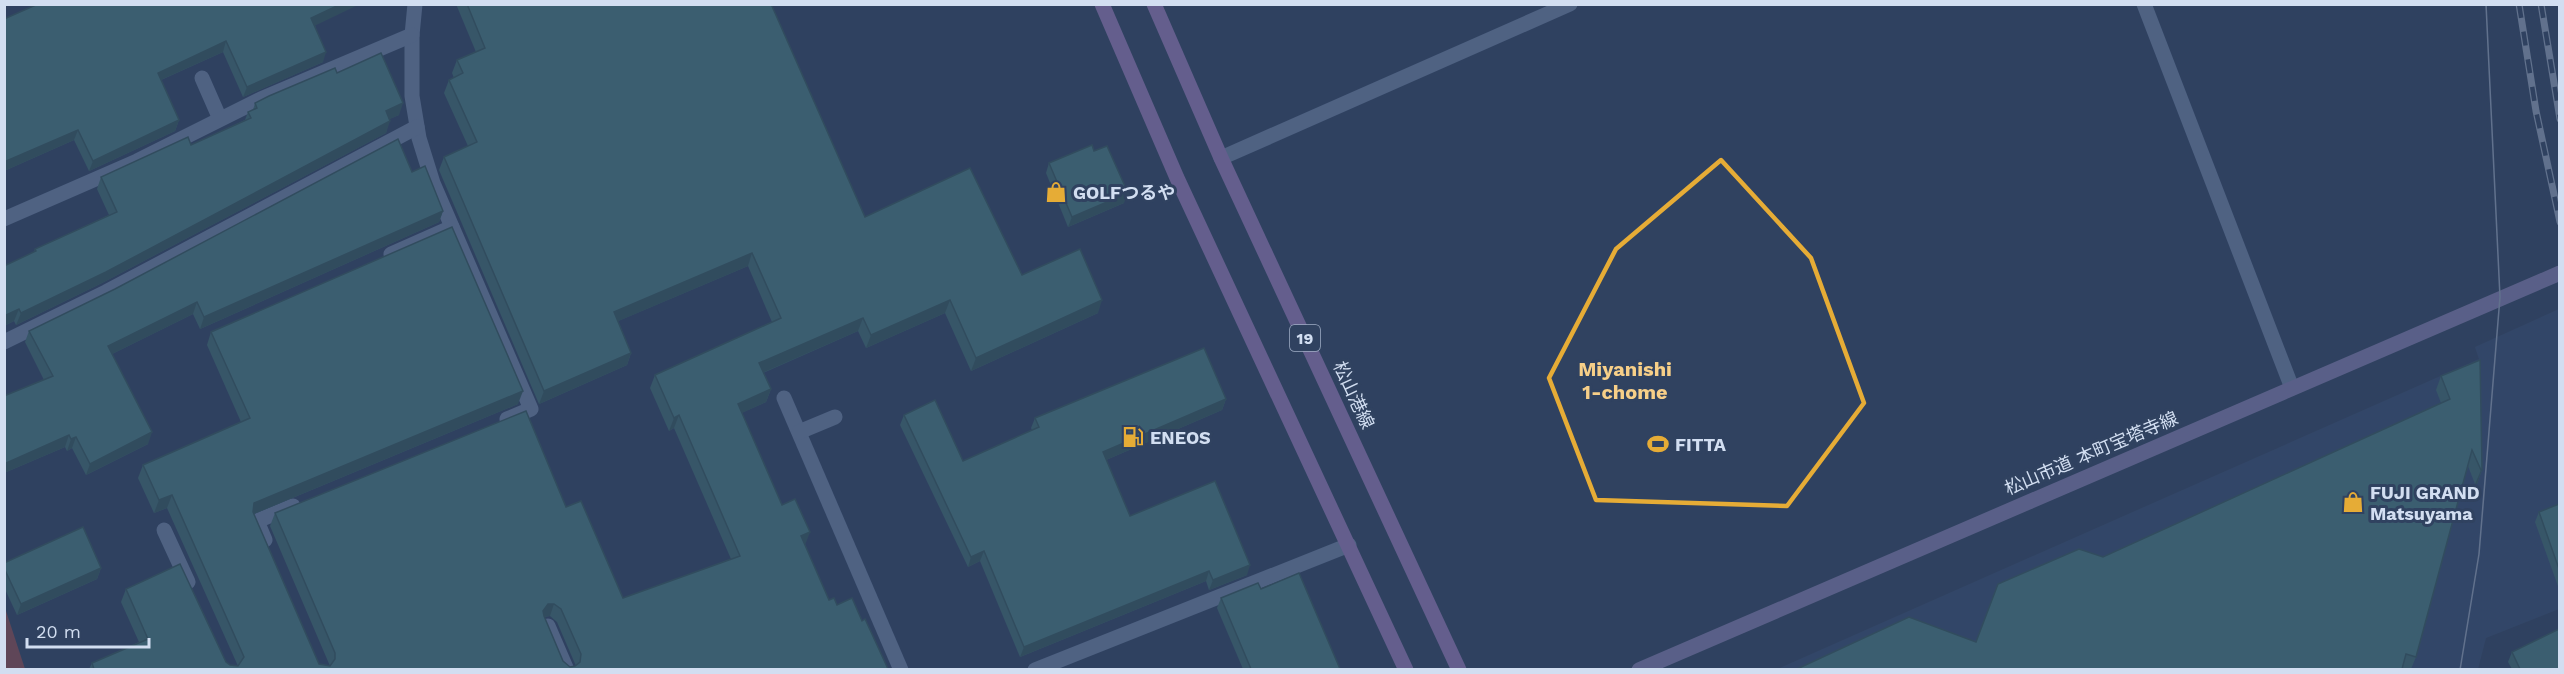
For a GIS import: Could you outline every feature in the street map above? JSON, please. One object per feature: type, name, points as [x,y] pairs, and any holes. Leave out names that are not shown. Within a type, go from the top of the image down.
[{"type":"main road","points":[[1102,4],[1177,178],[1406,669]]},
{"type":"main road","name":"松山港線","points":[[1155,4],[1221,158],[1459,669]]},
{"type":"street","points":[[415,4],[412,35],[412,96],[417,127],[433,183],[531,409],[498,423]]},
{"type":"street","points":[[1221,158],[1570,4]]},
{"type":"street","points":[[2144,4],[2292,388]]},
{"type":"street","points":[[4,219],[137,161],[261,99],[412,35]]},
{"type":"street","points":[[202,78],[220,119]]},
{"type":"street","points":[[4,342],[117,286],[417,127]]},
{"type":"street","points":[[377,260],[452,226]]},
{"type":"street","name":"松山市道 本町宝塔寺線","points":[[1639,669],[2559,273]]},
{"type":"street","points":[[784,398],[902,669]]},
{"type":"street","points":[[799,432],[835,417]]},
{"type":"street","points":[[270,553],[257,521],[311,499]]},
{"type":"street","points":[[164,530],[194,594]]},
{"type":"street","points":[[1035,669],[1349,545]]},
{"type":"street","points":[[548,626],[567,669]]},
{"type":"highlighted area","points":[[1721,160],[1811,258],[1864,403],[1787,506],[1596,500],[1549,378],[1616,249]]},
{"type":"shaded area","points":[[2559,309],[2559,609],[2486,638],[2478,669],[1775,670],[2479,359],[2475,347]]},
{"type":"shaded area","points":[[5,608],[25,669],[5,669]]},
{"type":"building","points":[[38,4],[341,4],[311,18],[326,52],[247,87],[226,41],[158,73],[179,120],[93,161],[78,130],[4,162],[4,19]]},
{"type":"building","points":[[467,4],[771,4],[865,217],[970,168],[1022,275],[1080,249],[1102,300],[976,358],[950,300],[871,335],[863,318],[759,363],[771,389],[738,404],[782,505],[795,499],[810,532],[801,536],[829,600],[834,598],[837,605],[852,598],[862,621],[865,619],[888,669],[94,669],[92,663],[148,639],[126,589],[180,564],[226,662],[238,666],[244,657],[172,495],[159,500],[143,465],[250,418],[211,332],[452,227],[523,391],[254,503],[253,512],[319,664],[330,666],[335,659],[335,653],[275,513],[526,411],[566,507],[581,501],[623,598],[740,556],[679,415],[674,418],[655,375],[781,318],[752,253],[614,312],[631,353],[544,391],[444,157],[477,142],[449,80],[463,73],[457,60],[485,48]],"holes":[[[548,604],[554,604],[561,609],[581,654],[580,662],[575,666],[570,667],[563,661],[544,616],[543,611]]]},
{"type":"building","points":[[381,53],[403,103],[386,111],[390,121],[106,272],[21,313],[19,309],[4,316],[4,266],[36,251],[35,249],[117,212],[101,177],[188,137],[191,145],[251,118],[248,112],[257,108],[255,103],[269,96],[335,68],[337,73]]},
{"type":"building","points":[[398,139],[412,172],[425,166],[443,211],[204,317],[197,302],[108,346],[152,432],[90,464],[76,437],[71,439],[69,435],[4,464],[4,396],[53,376],[29,331],[115,289]]},
{"type":"building","points":[[1092,145],[1094,151],[1107,146],[1128,193],[1072,217],[1049,163]]},
{"type":"building","points":[[1204,348],[1226,399],[1103,452],[1130,516],[1215,481],[1250,565],[1213,580],[1209,571],[1024,647],[984,551],[971,557],[904,415],[935,400],[963,461],[1039,427],[1035,418]]},
{"type":"building","name":"FUJI GRAND Matsuyama","points":[[2480,360],[2482,470],[2472,450],[2416,657],[2406,654],[2402,669],[1797,669],[1909,617],[1976,642],[1998,584],[2079,549],[2103,557],[2450,399],[2441,376]]},
{"type":"building","points":[[2559,504],[2559,569],[2539,512]]},
{"type":"building","points":[[83,527],[101,568],[21,604],[4,568],[4,563]]},
{"type":"building","points":[[1299,573],[1340,669],[1251,669],[1221,598],[1258,583],[1261,589]]},
{"type":"building","points":[[2559,629],[2559,669],[2520,669],[2512,652]]},
{"type":"tram line","points":[[2460,670],[2479,554],[2500,297],[2486,4]]},
{"type":"railway","points":[[2519,4],[2536,111],[2560,222]]},
{"type":"railway","points":[[2541,4],[2560,119]]},
{"type":"place","name":"GOLFつるや","points":[[1056,192]]},
{"type":"place","name":"ENEOS","points":[[1133,437]]},
{"type":"place","name":"FITTA","points":[[1658,444]]},
{"type":"place","name":"FUJI GRAND Matsuyama","points":[[2353,502]]},
{"type":"district","name":"Miyanishi 1-chome","points":[[1625,380]]}]
